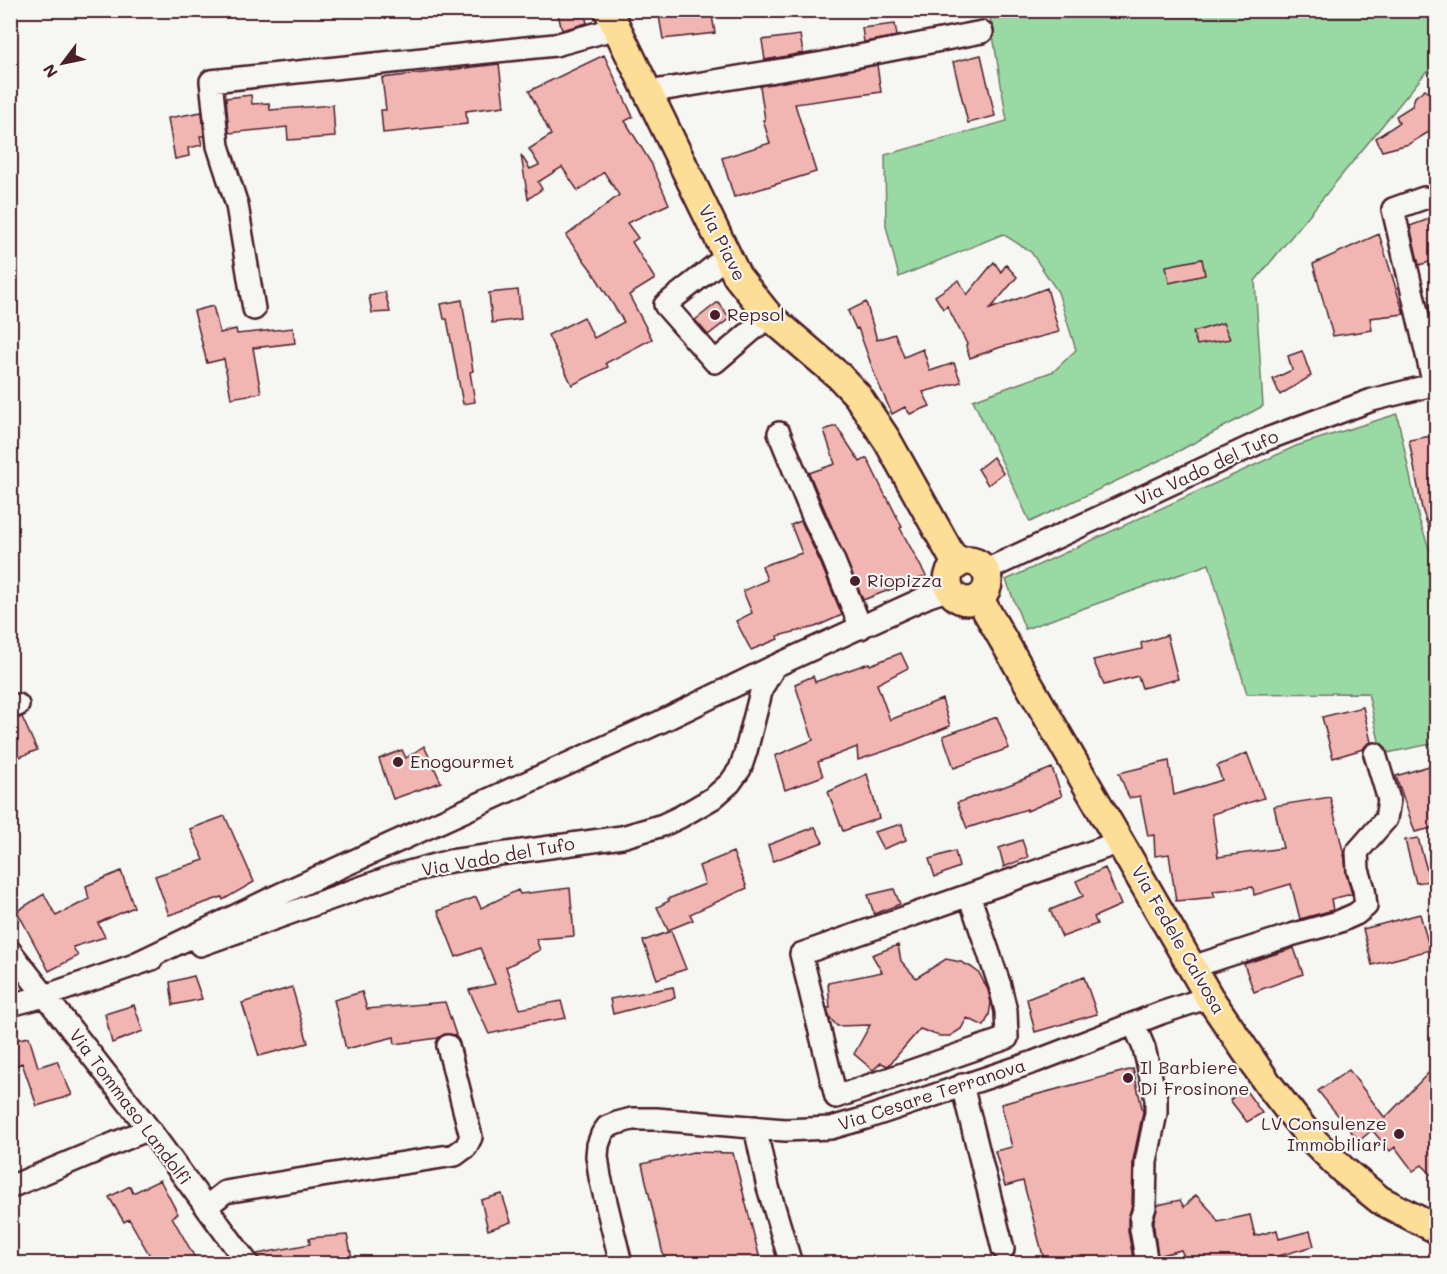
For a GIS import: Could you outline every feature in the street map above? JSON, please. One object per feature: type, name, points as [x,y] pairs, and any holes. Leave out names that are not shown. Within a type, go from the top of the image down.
[{"type":"main road","name":"Via Piave","points":[[613,19],[737,276],[769,316],[839,376],[857,395],[887,440],[953,577]]},
{"type":"main road","points":[[969,562],[980,566],[984,571],[988,582],[983,594],[978,598],[962,600],[952,594],[953,577],[969,562]]},
{"type":"main road","name":"Via Fedele Calvosa","points":[[978,598],[1209,996],[1268,1084],[1309,1136],[1343,1170],[1380,1200],[1437,1229]]},
{"type":"street","points":[[254,309],[237,205],[218,146],[211,81],[555,45],[613,19]]},
{"type":"street","points":[[648,92],[823,63],[982,32]]},
{"type":"street","points":[[1424,198],[1393,209],[1435,384]]},
{"type":"street","points":[[726,256],[665,305],[715,362],[769,316]]},
{"type":"street","name":"Via Vado del Tufo","points":[[984,571],[1267,439],[1372,400],[1435,384]]},
{"type":"street","points":[[779,433],[861,628]]},
{"type":"street","name":"Via Vado del Tufo","points":[[139,962],[281,894],[660,722],[775,666],[929,596],[953,577]]},
{"type":"street","name":"Via Vado del Tufo","points":[[10,1005],[45,996],[139,962],[210,942],[394,876],[450,861],[622,837],[663,825],[713,798],[730,783],[740,769],[762,688],[775,666]]},
{"type":"street","points":[[1192,967],[1338,922],[1356,914],[1366,906],[1358,870],[1357,852],[1386,819],[1389,800],[1375,754]]},
{"type":"street","points":[[969,895],[1000,986],[1006,1011],[1007,1038],[836,1097],[801,954],[969,895],[1120,842]]},
{"type":"street","name":"Via Tommaso Landolfi","points":[[10,951],[248,1263]]},
{"type":"street","name":"Via Cesare Terranova","points":[[621,1263],[597,1156],[602,1134],[608,1127],[632,1119],[656,1119],[785,1130],[831,1128],[1034,1062],[1209,996]]},
{"type":"street","points":[[1134,1024],[1144,1048],[1156,1099],[1156,1113],[1146,1162],[1146,1208],[1141,1229],[1147,1263]]},
{"type":"street","points":[[206,1207],[225,1192],[455,1155],[466,1147],[471,1137],[448,1046]]},
{"type":"street","points":[[962,1085],[1003,1249]]},
{"type":"street","points":[[755,1127],[768,1187],[791,1263]]},
{"type":"street","points":[[10,1187],[148,1129]]},
{"type":"green space","points":[[989,11],[1436,11],[1436,73],[1426,72],[1255,281],[1263,406],[1173,454],[1030,522],[973,400],[1054,371],[1076,350],[1058,292],[1031,252],[1003,234],[899,277],[886,226],[885,155],[1007,121]]},
{"type":"green space","points":[[1397,414],[1419,519],[1436,569],[1436,743],[1382,754],[1368,693],[1247,694],[1209,564],[1025,629],[1006,580],[1296,446]]},
{"type":"building","points":[[557,10],[584,10],[587,23],[562,30]]},
{"type":"building","points":[[658,10],[711,10],[715,33],[663,39]]},
{"type":"building","points":[[895,24],[897,36],[864,42],[862,28]]},
{"type":"building","points":[[800,35],[803,53],[765,60],[762,40]]},
{"type":"building","points":[[604,55],[633,117],[625,121],[651,163],[669,204],[627,223],[638,238],[632,242],[655,279],[629,295],[652,339],[606,363],[608,367],[572,385],[548,335],[584,317],[594,338],[624,322],[592,271],[566,236],[619,195],[604,172],[578,191],[562,167],[538,182],[542,189],[528,199],[521,155],[530,169],[539,165],[529,149],[551,135],[529,91]]},
{"type":"building","points":[[981,55],[995,116],[968,123],[953,62]]},
{"type":"building","points":[[499,64],[504,106],[466,111],[467,124],[383,133],[381,110],[386,110],[382,78]]},
{"type":"building","points":[[877,65],[881,92],[795,104],[816,172],[734,197],[722,158],[770,143],[763,120],[765,120],[760,86]]},
{"type":"building","points":[[1425,89],[1437,101],[1437,127],[1409,144],[1382,151],[1376,138],[1399,123],[1396,116],[1412,106],[1415,97]]},
{"type":"building","points":[[251,95],[252,104],[269,103],[270,110],[333,105],[335,137],[288,140],[287,127],[229,133],[226,98]]},
{"type":"building","points":[[202,112],[204,136],[200,136],[202,145],[188,148],[189,156],[175,159],[168,118]]},
{"type":"building","points":[[1437,216],[1437,260],[1419,265],[1410,226]]},
{"type":"building","points":[[1379,234],[1404,314],[1370,318],[1372,330],[1333,336],[1313,264]]},
{"type":"building","points":[[1202,259],[1205,275],[1169,283],[1166,266]]},
{"type":"building","points":[[994,262],[1001,272],[1006,265],[1017,277],[990,309],[1047,288],[1059,332],[1001,347],[970,358],[967,344],[947,306],[943,309],[935,296],[959,280],[967,295]]},
{"type":"building","points":[[518,290],[521,319],[492,323],[489,293]]},
{"type":"building","points":[[385,292],[390,312],[372,313],[369,296]]},
{"type":"building","points":[[462,300],[473,371],[470,372],[475,402],[463,404],[447,319],[444,319],[441,304]]},
{"type":"building","points":[[718,302],[730,318],[708,335],[695,320]]},
{"type":"building","points":[[866,302],[877,340],[895,334],[904,357],[923,349],[930,371],[954,363],[961,382],[923,392],[930,406],[910,414],[905,407],[892,414],[858,328],[856,329],[848,311]]},
{"type":"building","points":[[213,306],[220,333],[236,329],[237,334],[293,328],[295,343],[253,348],[261,393],[231,398],[224,359],[207,363],[194,311]]},
{"type":"building","points":[[1223,323],[1230,339],[1197,345],[1193,332]]},
{"type":"building","points":[[1302,351],[1311,376],[1280,395],[1273,379],[1292,370],[1288,356]]},
{"type":"building","points":[[836,426],[860,462],[867,458],[926,576],[863,600],[809,473],[835,464],[824,430]]},
{"type":"building","points":[[1437,435],[1437,542],[1434,543],[1422,509],[1409,440]]},
{"type":"building","points":[[993,457],[1003,473],[988,485],[978,469]]},
{"type":"building","points":[[801,521],[842,615],[815,627],[777,636],[778,639],[751,650],[736,621],[752,613],[743,591],[767,580],[762,566],[802,553],[791,525]]},
{"type":"building","points":[[1167,635],[1178,679],[1142,688],[1138,676],[1104,685],[1093,660],[1142,649],[1141,643]]},
{"type":"building","points":[[901,653],[908,668],[877,684],[890,720],[942,699],[950,726],[858,760],[857,747],[818,762],[823,776],[785,790],[775,756],[813,740],[795,684],[813,676],[815,682]]},
{"type":"building","points":[[1363,707],[1371,742],[1363,749],[1333,758],[1322,717]]},
{"type":"building","points":[[22,717],[37,750],[10,761],[10,720]]},
{"type":"building","points":[[997,717],[1009,748],[954,768],[943,736]]},
{"type":"building","points":[[424,746],[441,782],[393,799],[379,759],[402,750],[406,758]]},
{"type":"building","points":[[1247,753],[1264,798],[1212,814],[1218,857],[1283,848],[1274,806],[1330,797],[1352,894],[1331,899],[1333,910],[1300,919],[1291,884],[1254,895],[1253,887],[1213,891],[1215,897],[1176,901],[1169,854],[1155,856],[1154,835],[1148,836],[1140,796],[1129,798],[1119,773],[1169,761],[1174,795],[1222,780],[1217,766]]},
{"type":"building","points":[[1429,766],[1437,796],[1437,827],[1415,832],[1396,776]]},
{"type":"building","points":[[1052,768],[1062,796],[1027,811],[1027,809],[967,828],[957,803]]},
{"type":"building","points":[[867,774],[879,818],[843,831],[828,792]]},
{"type":"building","points":[[225,816],[254,882],[223,900],[222,897],[169,915],[155,876],[204,860],[190,829]]},
{"type":"building","points":[[902,824],[906,840],[883,849],[874,832]]},
{"type":"building","points":[[815,827],[823,842],[773,861],[768,845]]},
{"type":"building","points":[[1418,838],[1430,881],[1416,883],[1405,840]]},
{"type":"building","points":[[1022,840],[1028,857],[1004,867],[999,848]]},
{"type":"building","points":[[955,851],[959,867],[935,877],[929,859]]},
{"type":"building","points":[[733,852],[747,888],[690,914],[693,920],[668,930],[657,907],[669,901],[668,899],[705,884],[699,866]]},
{"type":"building","points":[[1105,868],[1121,905],[1094,917],[1097,924],[1062,937],[1050,910],[1083,896],[1076,881]]},
{"type":"building","points":[[121,871],[134,907],[98,923],[105,937],[73,947],[78,956],[49,971],[17,911],[44,894],[56,916],[89,899],[86,886]]},
{"type":"building","points":[[570,888],[574,936],[536,939],[540,950],[506,967],[520,1009],[561,1001],[566,1018],[489,1034],[469,990],[495,984],[480,948],[456,957],[438,911],[476,897],[481,908],[518,890],[520,894]]},
{"type":"building","points":[[894,889],[900,904],[874,914],[868,895]]},
{"type":"building","points":[[1420,914],[1430,950],[1372,965],[1363,929]]},
{"type":"building","points":[[671,931],[686,969],[657,979],[643,941]]},
{"type":"building","points":[[898,945],[901,961],[916,978],[946,959],[961,962],[979,973],[988,990],[991,1003],[989,1015],[984,1026],[967,1018],[961,1029],[950,1036],[939,1036],[920,1029],[888,1066],[881,1063],[873,1070],[854,1054],[870,1025],[837,1026],[830,1018],[827,1008],[830,1008],[828,983],[882,972],[872,955]]},
{"type":"building","points":[[1294,948],[1303,974],[1254,992],[1244,964]]},
{"type":"building","points":[[194,976],[202,999],[173,1005],[170,982]]},
{"type":"building","points":[[1084,977],[1097,1014],[1035,1032],[1027,999]]},
{"type":"building","points":[[292,987],[308,1043],[259,1056],[242,1003]]},
{"type":"building","points":[[673,987],[675,998],[613,1014],[610,999]]},
{"type":"building","points":[[362,992],[367,1009],[445,1002],[456,1035],[445,1034],[438,1038],[395,1044],[394,1037],[346,1049],[334,1000]]},
{"type":"building","points":[[134,1005],[143,1031],[112,1043],[105,1014]]},
{"type":"building","points":[[29,1037],[38,1067],[57,1061],[72,1095],[37,1106],[22,1063],[10,1068],[10,1041]]},
{"type":"building","points":[[1437,1064],[1437,1180],[1422,1165],[1413,1171],[1395,1147],[1390,1151],[1372,1130],[1359,1141],[1318,1091],[1349,1070],[1385,1118]]},
{"type":"building","points":[[1133,1069],[1143,1112],[1133,1160],[1132,1205],[1128,1218],[1134,1263],[1045,1263],[1023,1181],[1005,1186],[995,1151],[1012,1147],[1001,1104]]},
{"type":"building","points":[[1244,1088],[1262,1113],[1247,1122],[1230,1100]]},
{"type":"building","points":[[693,1152],[733,1153],[761,1263],[665,1263],[642,1164]]},
{"type":"building","points":[[160,1180],[178,1214],[172,1217],[198,1263],[154,1263],[129,1219],[124,1222],[109,1197],[130,1186],[133,1193]]},
{"type":"building","points":[[502,1194],[511,1222],[488,1230],[481,1200]]},
{"type":"building","points":[[1196,1195],[1218,1222],[1250,1215],[1255,1236],[1277,1230],[1279,1239],[1310,1231],[1314,1246],[1260,1261],[1261,1263],[1187,1263],[1181,1250],[1158,1256],[1154,1220],[1158,1205],[1180,1200],[1184,1207]]},
{"type":"building","points":[[347,1235],[352,1258],[320,1263],[261,1263],[257,1254],[310,1244],[309,1238]]},
{"type":"place","name":"Repsol","points":[[715,315]]},
{"type":"place","name":"Riopizza","points":[[855,581]]},
{"type":"place","name":"Enogourmet","points":[[398,762]]},
{"type":"place","name":"Il Barbiere Di Frosinone","points":[[1128,1078]]},
{"type":"place","name":"LV Consulenze Immobiliari","points":[[1399,1134]]}]
